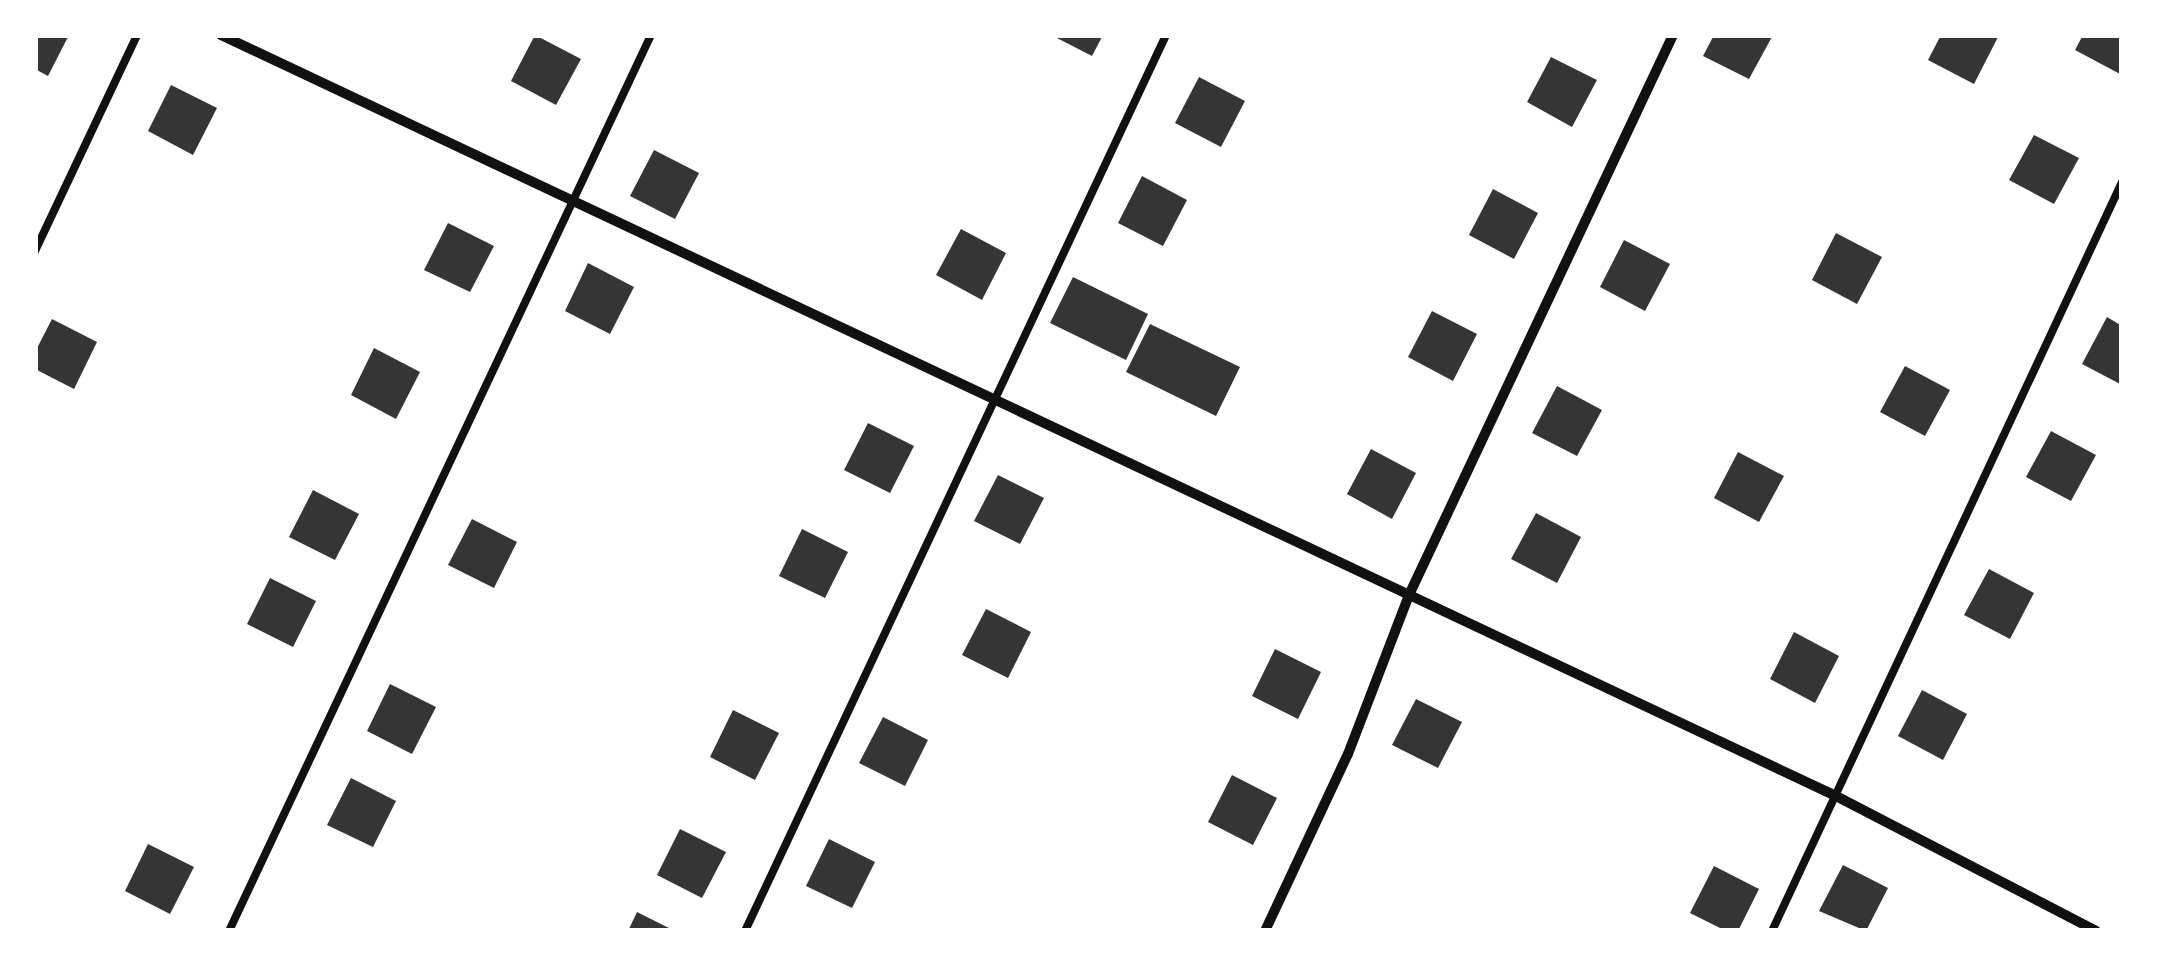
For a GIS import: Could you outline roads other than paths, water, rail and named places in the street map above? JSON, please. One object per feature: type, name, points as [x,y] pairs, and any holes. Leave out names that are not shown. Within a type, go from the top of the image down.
[{"type":"street","points":[[221,35],[574,198],[1836,796],[2096,931]]},
{"type":"street","points":[[1264,931],[1348,754],[1409,596],[1673,35]]},
{"type":"lane","points":[[35,251],[137,35]]},
{"type":"lane","points":[[229,931],[651,35]]},
{"type":"lane","points":[[745,931],[1166,35]]},
{"type":"lane","points":[[1772,931],[2122,182]]}]
